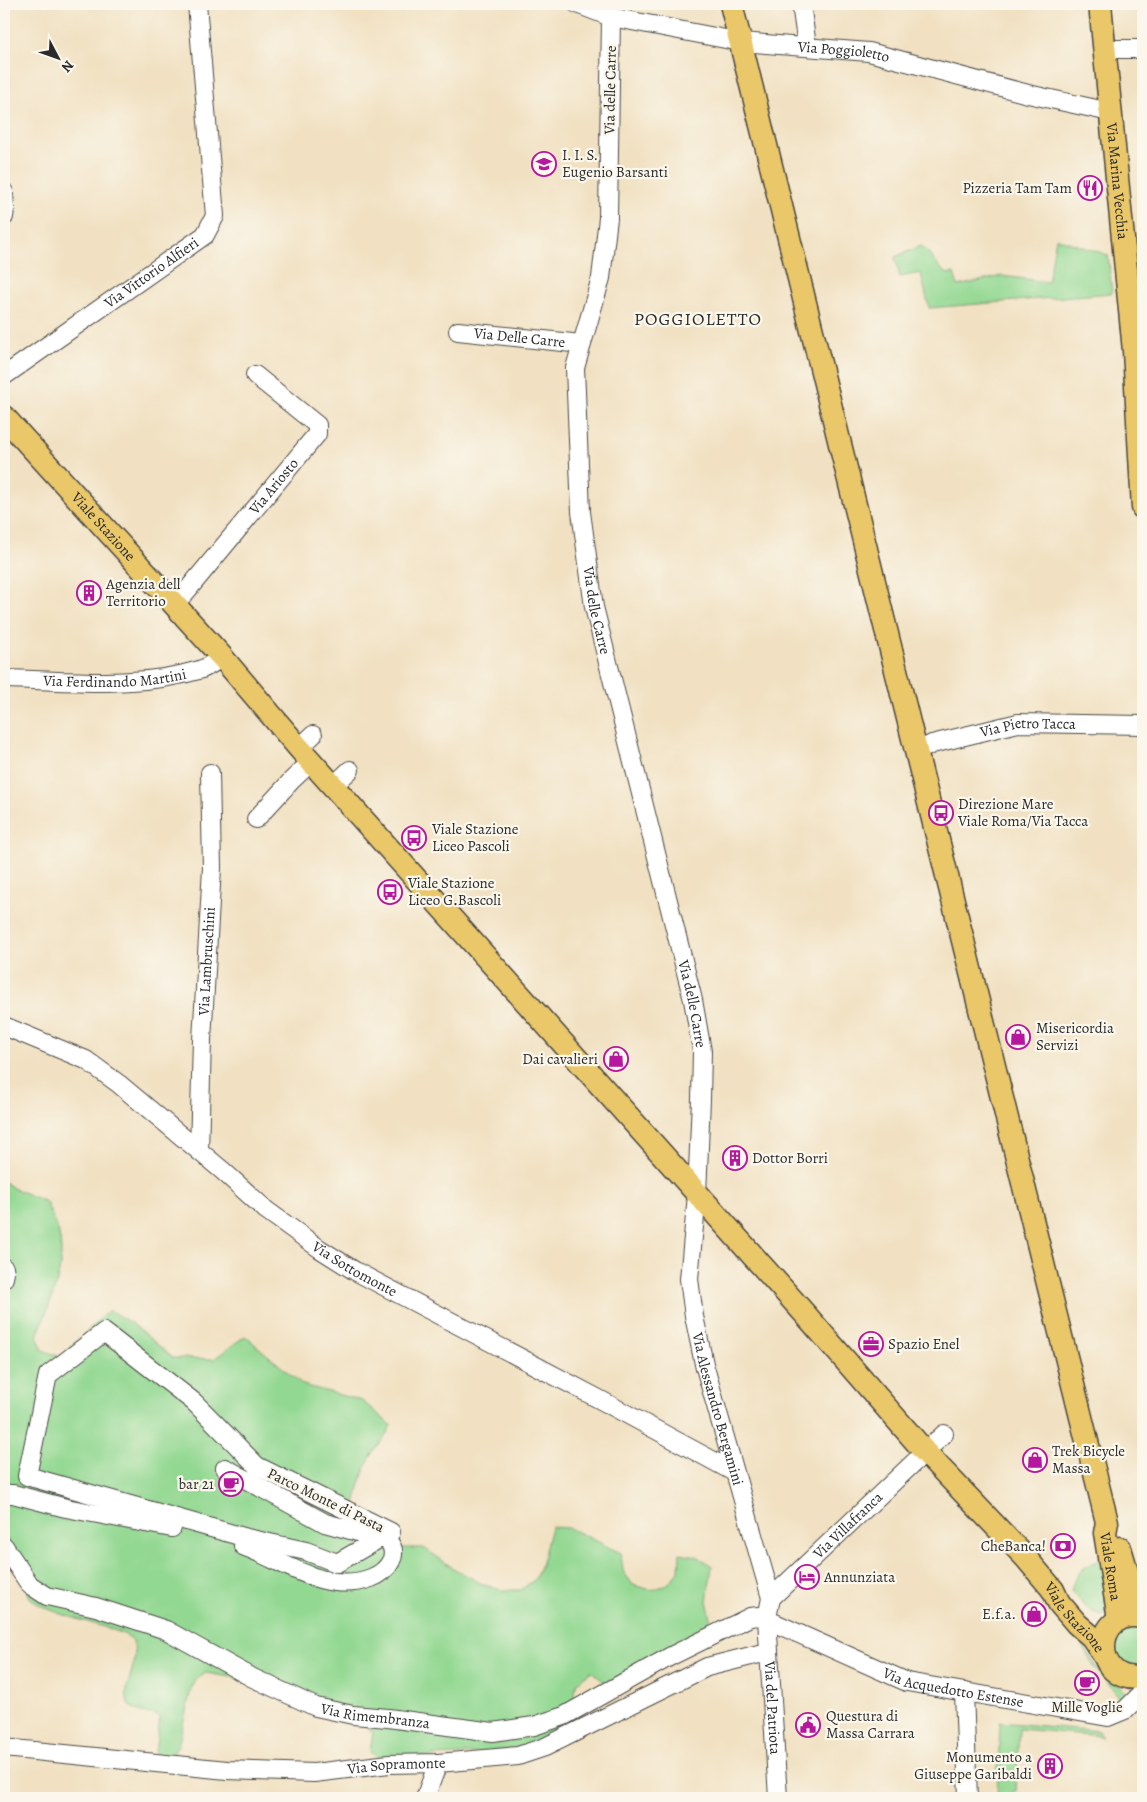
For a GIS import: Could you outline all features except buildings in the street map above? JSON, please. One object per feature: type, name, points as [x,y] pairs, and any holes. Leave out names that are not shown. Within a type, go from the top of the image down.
[{"type":"main road","name":"Viale Roma","points":[[731,4],[1107,1523],[1114,1531],[1134,1617]]},
{"type":"main road","name":"Via Marina Vecchia","points":[[1100,4],[1134,351],[1143,508]]},
{"type":"main road","name":"Viale Stazione","points":[[4,417],[173,604],[308,749],[333,786],[926,1452],[1026,1558],[1053,1590],[1059,1603],[1076,1624],[1092,1637],[1111,1668],[1140,1686]]},
{"type":"main road","name":"Viale Stazione","points":[[1053,1590],[1068,1595],[1095,1619],[1105,1621],[1134,1617]]},
{"type":"main road","points":[[1105,1657],[1103,1646],[1106,1634],[1111,1626],[1134,1617]]},
{"type":"street","name":"Via Vittorio Alfieri","points":[[4,376],[205,236],[209,229],[215,216],[197,4]]},
{"type":"street","name":"Via Poggioletto","points":[[577,4],[611,17],[741,42],[869,52],[1028,94],[1110,112]]},
{"type":"street","points":[[801,4],[807,46]]},
{"type":"street","name":"Via delle Carre","points":[[611,17],[608,218],[601,278],[575,368],[581,512],[594,607],[694,1000],[702,1051],[698,1195]]},
{"type":"street","points":[[1104,49],[1143,49]]},
{"type":"street","points":[[4,192],[4,217]]},
{"type":"street","name":"Via Delle Carre","points":[[458,331],[582,344]]},
{"type":"street","name":"Via Ariosto","points":[[173,604],[185,593],[317,434],[317,425],[255,375]]},
{"type":"street","name":"Via Ferdinando Martini","points":[[4,679],[142,681],[200,670],[222,657]]},
{"type":"street","name":"Via Pietro Tacca","points":[[916,752],[932,744],[1018,723],[1143,725]]},
{"type":"street","points":[[256,819],[308,749]]},
{"type":"street","points":[[333,786],[350,770]]},
{"type":"street","name":"Via Lambruschini","points":[[199,1151],[202,1040],[212,868],[210,772]]},
{"type":"street","name":"Via Sottomonte","points":[[4,1026],[86,1060],[199,1151],[266,1210],[320,1249],[355,1271],[734,1472]]},
{"type":"street","name":"Via Alessandro Bergamini","points":[[698,1195],[688,1279],[694,1316],[704,1364],[771,1598],[767,1618]]},
{"type":"street","points":[[4,1268],[4,1278]]},
{"type":"street","name":"Parco Monte di Pasta","points":[[104,1332],[194,1402],[257,1466],[390,1532],[381,1538],[337,1563],[306,1552],[247,1538],[27,1476],[48,1375],[104,1332]]},
{"type":"street","name":"Via Villafranca","points":[[771,1598],[944,1434]]},
{"type":"street","points":[[4,1494],[13,1494],[66,1508],[214,1535],[272,1558],[301,1573],[326,1581],[348,1583],[362,1581],[382,1572],[392,1559],[394,1552],[392,1544],[387,1540],[325,1523],[225,1468]]},
{"type":"street","name":"Via Rimembranza","points":[[4,1546],[30,1585],[47,1596],[96,1607],[166,1630],[253,1678],[316,1706],[353,1715],[492,1732],[534,1726],[564,1716],[670,1656],[750,1617],[759,1616],[767,1618]]},
{"type":"street","name":"Via del Patriota","points":[[767,1618],[778,1798]]},
{"type":"street","name":"Via Acquedotto Estense","points":[[767,1618],[907,1682],[1108,1717],[1125,1710],[1140,1686]]},
{"type":"street","name":"Via Sopramonte","points":[[4,1748],[227,1770],[314,1773],[389,1764],[438,1763],[518,1756],[544,1747],[707,1667],[759,1654],[769,1655]]},
{"type":"street","points":[[964,1692],[968,1798]]},
{"type":"street","points":[[425,1798],[438,1763]]},
{"type":"green space","points":[[1056,238],[1108,255],[1112,293],[929,308],[921,273],[900,277],[895,257],[921,246],[944,271],[948,274],[954,273],[958,286],[1002,276],[1048,282]]},
{"type":"green space","points":[[4,1182],[13,1188],[46,1202],[59,1235],[61,1260],[59,1273],[37,1336],[43,1350],[61,1357],[109,1310],[134,1325],[173,1358],[214,1359],[245,1336],[303,1385],[362,1401],[391,1425],[370,1458],[362,1477],[350,1538],[383,1548],[424,1548],[453,1568],[484,1585],[502,1590],[521,1590],[535,1579],[542,1562],[551,1527],[569,1528],[621,1553],[623,1571],[633,1585],[651,1590],[667,1585],[679,1571],[680,1553],[697,1556],[712,1566],[707,1601],[711,1618],[701,1632],[606,1684],[592,1671],[585,1675],[575,1689],[574,1700],[579,1714],[575,1724],[530,1746],[459,1755],[380,1758],[370,1753],[373,1732],[361,1722],[241,1679],[206,1673],[197,1679],[191,1689],[178,1746],[172,1755],[161,1758],[155,1753],[160,1717],[134,1709],[128,1703],[126,1695],[135,1656],[130,1638],[113,1630],[55,1612],[34,1601],[28,1593],[27,1562],[4,1538]]},
{"type":"green space","points":[[1104,1558],[1110,1612],[1099,1614],[1089,1609],[1071,1591],[1076,1578],[1082,1570]]},
{"type":"green space","points":[[1128,1627],[1143,1629],[1143,1662],[1134,1665],[1127,1664],[1121,1660],[1115,1648],[1116,1640],[1120,1633]]},
{"type":"green space","points":[[1068,1631],[1076,1631],[1099,1670],[1125,1691],[1127,1696],[1124,1705],[1094,1667],[1081,1644]]},
{"type":"green space","points":[[1000,1722],[1098,1731],[1102,1736],[1019,1729],[1016,1791],[997,1798]]},
{"type":"place","name":"I. I. S. Eugenio Barsanti","points":[[544,164]]},
{"type":"place","name":"Pizzeria Tam Tam","points":[[1090,188]]},
{"type":"place","name":"Agenzia dell Territorio","points":[[89,593]]},
{"type":"place","name":"Direzione Mare Viale Roma/Via Tacca","points":[[941,813]]},
{"type":"place","name":"Viale Stazione Liceo Pascoli","points":[[414,838]]},
{"type":"place","name":"Viale Stazione Liceo G.Bascoli","points":[[390,892]]},
{"type":"place","name":"Misericordia Servizi","points":[[1018,1037]]},
{"type":"place","name":"Dai cavalieri","points":[[616,1059]]},
{"type":"place","name":"Dottor Borri","points":[[735,1158]]},
{"type":"place","name":"Spazio Enel","points":[[871,1344]]},
{"type":"place","name":"Trek Bicycle Massa","points":[[1035,1460]]},
{"type":"place","name":"bar 21","points":[[231,1484]]},
{"type":"place","name":"CheBanca!","points":[[1063,1546]]},
{"type":"place","name":"Annunziata","points":[[807,1577]]},
{"type":"place","name":"E.f.a.","points":[[1034,1614]]},
{"type":"place","name":"Mille Voglie","points":[[1087,1683]]},
{"type":"place","name":"Questura di Massa Carrara","points":[[808,1725]]},
{"type":"place","name":"Monumento a Giuseppe Garibaldi","points":[[1050,1766]]},
{"type":"district","name":"POGGIOLETTO","points":[[698,319]]}]
